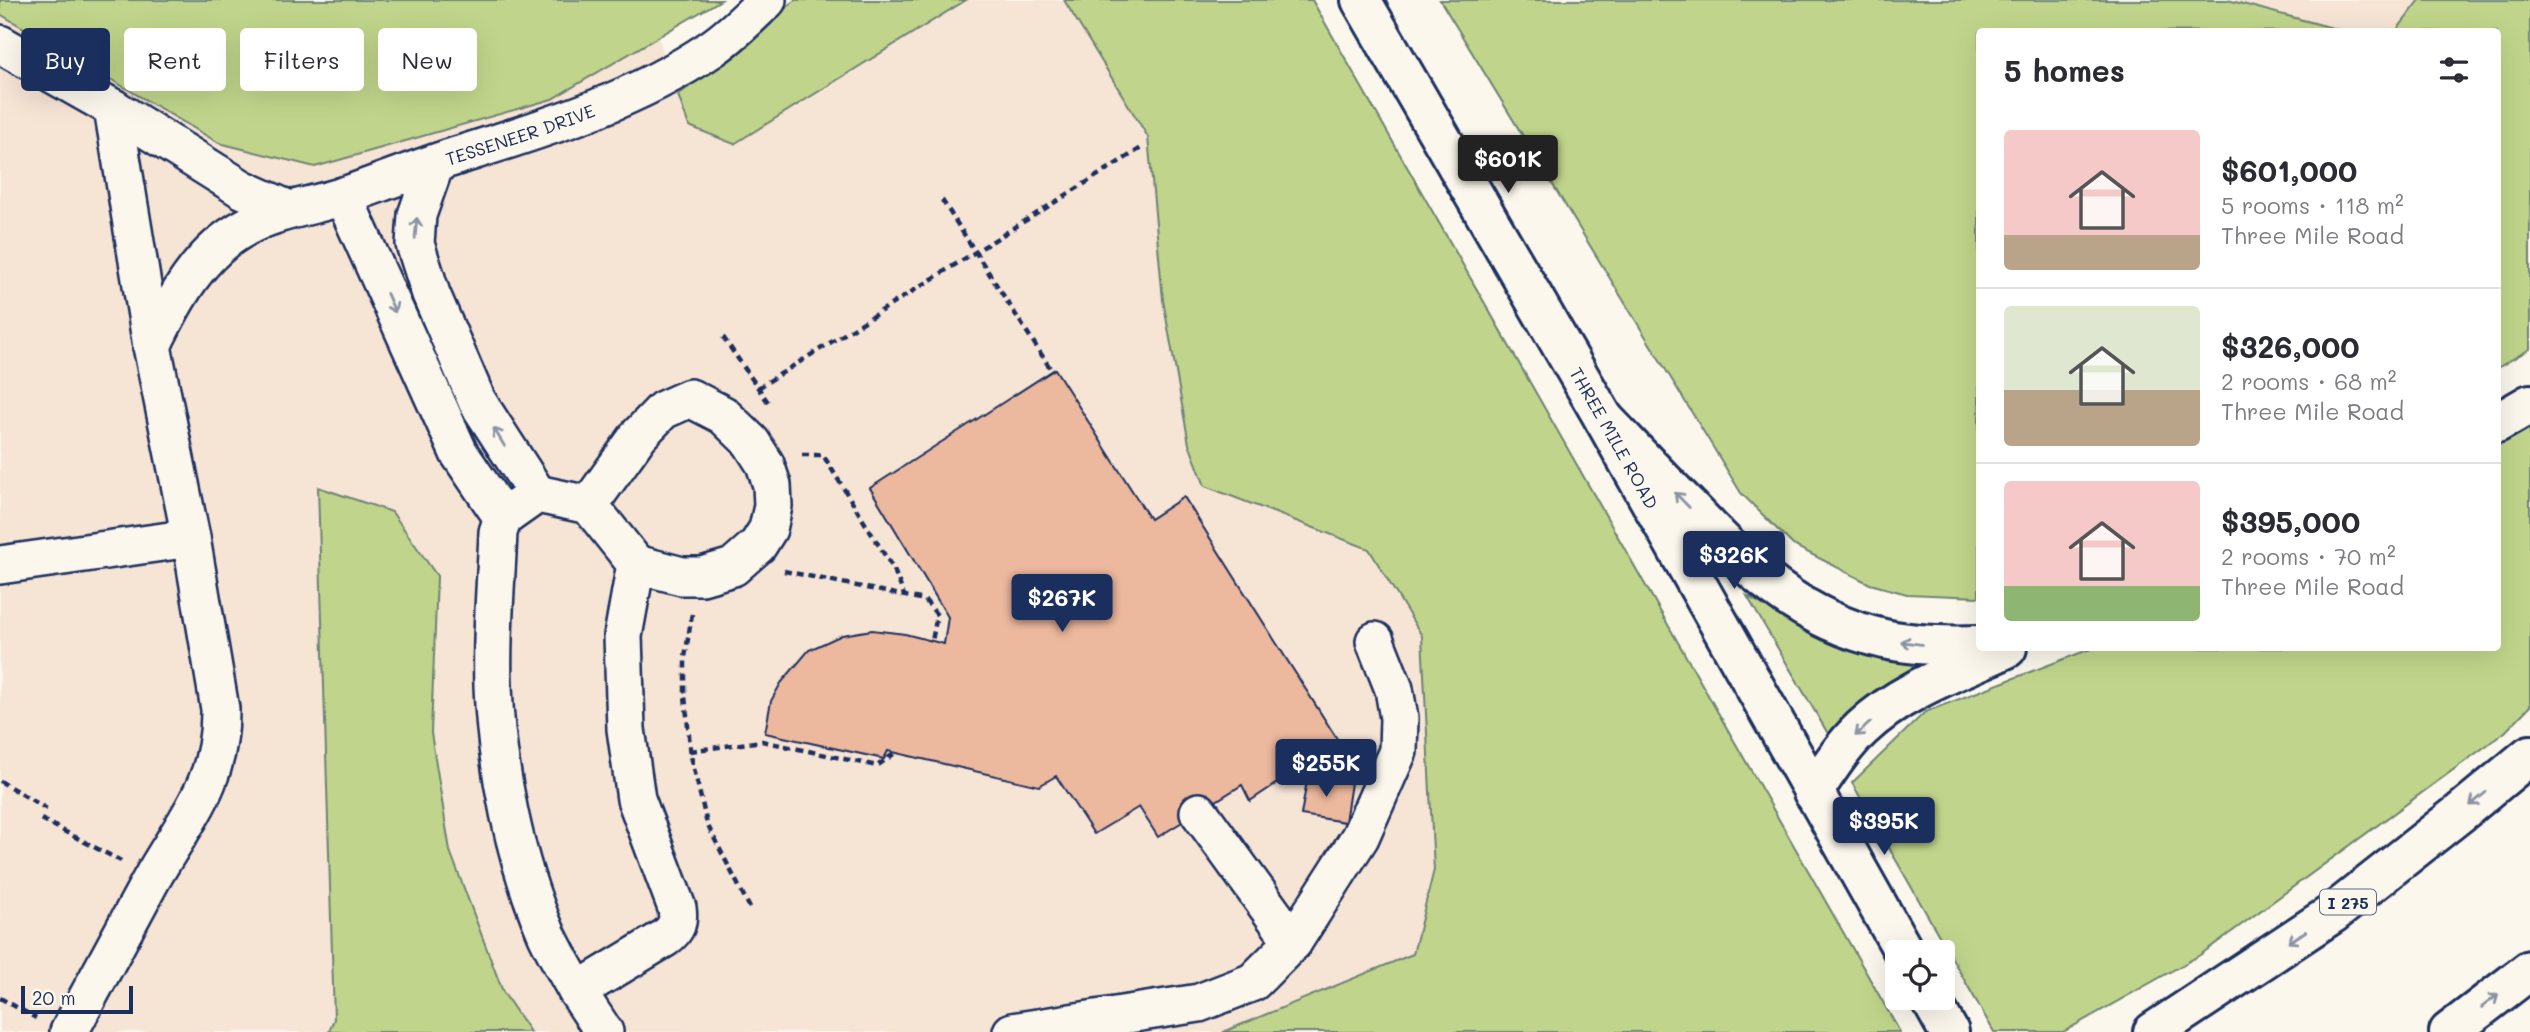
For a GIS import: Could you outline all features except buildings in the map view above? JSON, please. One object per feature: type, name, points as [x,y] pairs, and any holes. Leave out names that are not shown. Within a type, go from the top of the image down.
[{"type":"main road","name":"THREE MILE ROAD","points":[[1361,0],[1604,419],[1897,940]]},
{"type":"main road","points":[[2501,421],[2530,404]]},
{"type":"main road","points":[[1604,419],[1740,561],[1784,596],[1835,623],[1884,639],[1922,645],[1976,645]]},
{"type":"main road","points":[[1813,792],[1836,757],[1854,737],[1895,703],[1906,695],[2001,651]]},
{"type":"main road","name":"I 275","points":[[2153,1032],[2332,914],[2530,755]]},
{"type":"main road","points":[[2449,1032],[2530,970]]},
{"type":"main road","points":[[1937,1010],[1950,1032]]},
{"type":"street","name":"TESSENEER DRIVE","points":[[152,346],[190,277],[204,260],[245,227],[289,210],[343,196],[522,135],[648,87],[713,48],[767,0]]},
{"type":"street","points":[[0,44],[113,108],[242,189],[289,210]]},
{"type":"street","points":[[55,1026],[153,878],[205,789],[215,763],[221,735],[220,709],[191,538],[152,346],[113,108]]},
{"type":"street","points":[[435,163],[417,215],[415,244],[431,294],[477,401],[506,450],[537,494],[589,505],[636,564],[682,576],[702,576],[733,566],[758,545],[768,529],[773,506],[772,485],[765,464],[751,442],[723,415],[690,398],[663,410],[639,435],[589,505]]},
{"type":"street","points":[[343,196],[458,453],[503,518]]},
{"type":"street","points":[[537,494],[503,518],[498,532],[493,685],[500,763],[514,832],[547,935],[577,991],[604,1032]]},
{"type":"street","points":[[0,565],[191,538]]},
{"type":"street","points":[[577,991],[666,938],[674,931],[679,919],[636,799],[626,729],[624,636],[636,564]]},
{"type":"street","points":[[1012,1032],[1199,1003],[1253,982],[1293,942],[1360,837],[1398,751],[1399,718],[1394,689],[1375,641]]},
{"type":"street","points":[[1199,812],[1293,942]]},
{"type":"path","points":[[758,388],[1143,147]]},
{"type":"path","points":[[942,200],[1052,371]]},
{"type":"path","points":[[723,337],[774,410]]},
{"type":"path","points":[[805,464],[800,455],[823,455],[894,570],[905,596]]},
{"type":"path","points":[[776,577],[789,564]]},
{"type":"path","points":[[783,571],[925,600],[937,615],[932,641]]},
{"type":"path","points":[[694,607],[685,657],[690,751],[707,824],[751,910]]},
{"type":"path","points":[[690,751],[762,741],[877,766],[895,753]]},
{"type":"path","points":[[0,781],[47,809]]},
{"type":"path","points":[[41,819],[153,878]]},
{"type":"path","points":[[0,998],[55,1026]]},
{"type":"shaded area","points":[[966,0],[1064,0],[1148,137],[1163,300],[1189,444],[1205,486],[1369,549],[1422,637],[1434,870],[1413,954],[1223,1032],[530,1032],[503,992],[450,851],[431,733],[437,576],[329,1032],[0,1032],[0,14],[24,28],[21,28],[21,91],[110,91],[110,79],[124,87],[124,91],[131,91],[219,143],[552,99],[658,37],[688,126],[734,143]]},
{"type":"shaded area","points":[[2228,0],[2420,0],[2398,28],[2330,28]]},
{"type":"green space","points":[[0,0],[721,0],[552,99],[315,167],[219,143],[131,91],[226,91],[226,28],[124,28],[124,87],[110,79],[110,28],[24,28],[0,14]]},
{"type":"green space","points":[[795,0],[966,0],[734,144],[689,126],[678,95],[751,41]]},
{"type":"green space","points":[[1064,0],[1312,0],[1885,1006],[1885,1010],[1900,1032],[1223,1032],[1413,954],[1434,870],[1422,636],[1369,549],[1205,486],[1189,444],[1163,300],[1148,137]]},
{"type":"green space","points":[[1440,0],[2228,0],[2333,28],[1976,28],[1976,597],[1907,594],[1870,584],[1793,545],[1741,493]]},
{"type":"green space","points":[[2420,0],[2530,0],[2530,349],[2501,366],[2501,28],[2398,28]]},
{"type":"green space","points":[[2530,423],[2530,706],[2505,732],[2200,955],[2063,1032],[1994,1032],[1955,964],[1955,940],[1942,940],[1852,783],[1925,712],[2085,651],[2501,651],[2501,438]]},
{"type":"green space","points":[[318,487],[392,512],[437,576],[431,733],[450,851],[503,992],[530,1032],[329,1032],[334,1019]]},
{"type":"green space","points":[[1747,596],[1843,649],[1920,663],[1874,691],[1830,737]]}]
